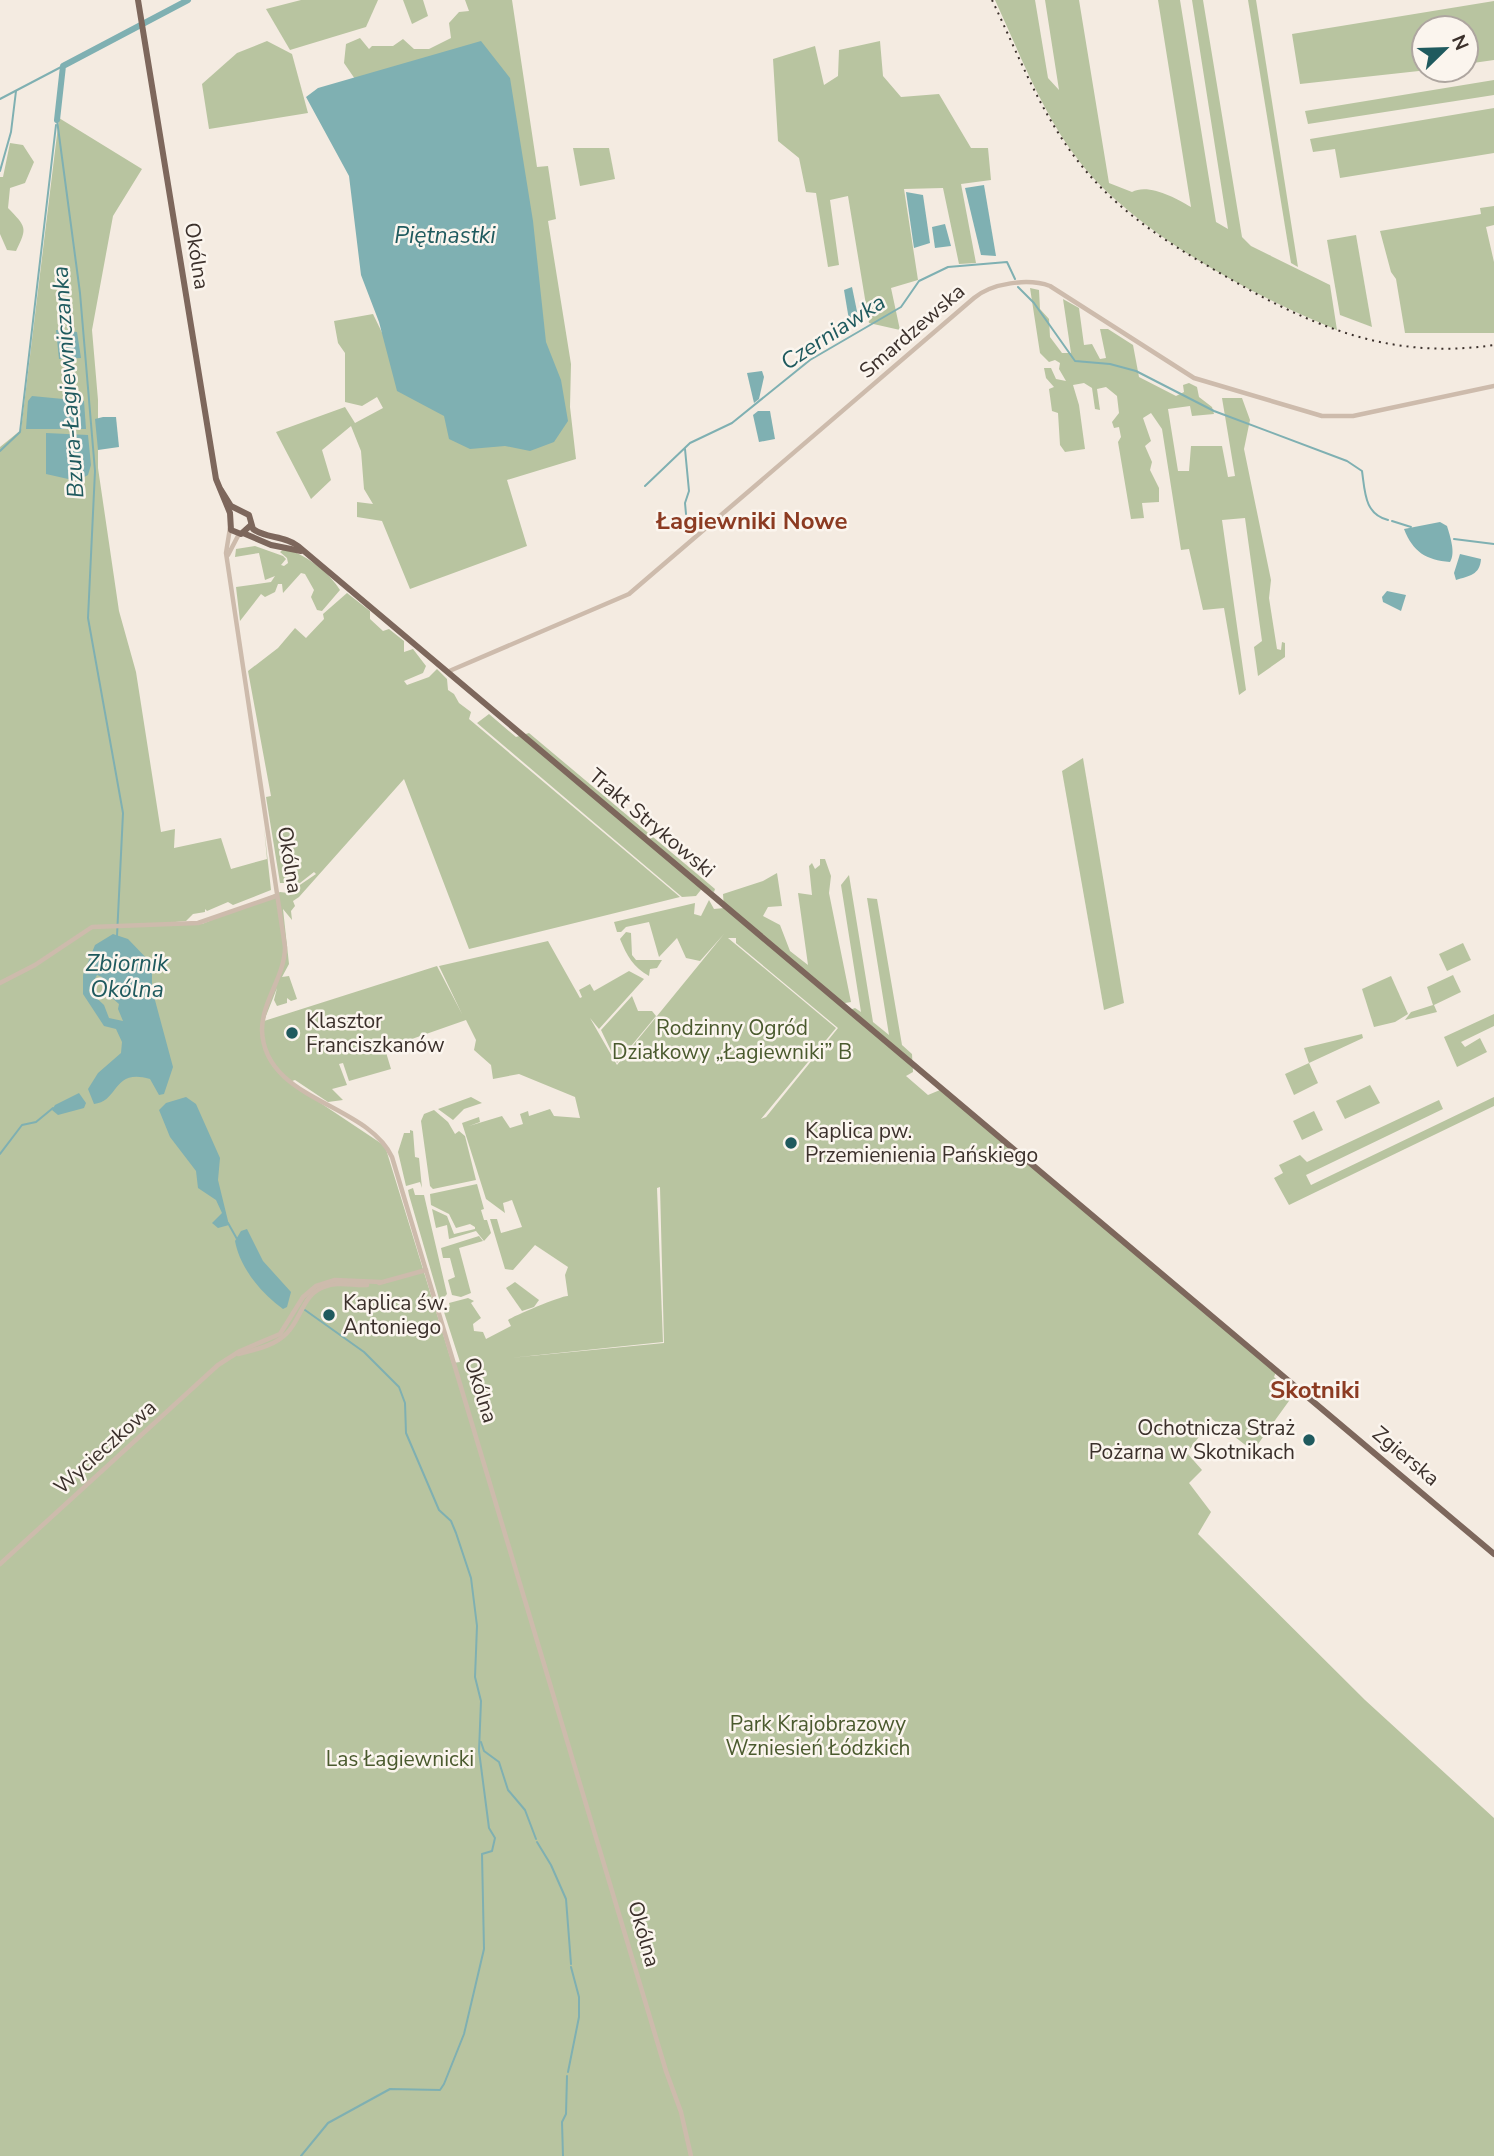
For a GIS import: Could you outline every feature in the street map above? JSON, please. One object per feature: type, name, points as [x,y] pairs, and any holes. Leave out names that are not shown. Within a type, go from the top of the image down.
[{"type":"main road","name":"Okólna","points":[[138,0],[214,467],[230,519]]},
{"type":"main road","name":"Okólna","points":[[221,490],[238,511]]},
{"type":"main road","points":[[238,511],[248,514],[251,524],[241,534],[230,528],[230,519],[238,511]]},
{"type":"main road","name":"Trakt Strykowski","points":[[251,524],[262,534],[288,539],[1295,1386]]},
{"type":"main road","name":"Trakt Strykowski","points":[[241,534],[305,554]]},
{"type":"main road","name":"Zgierska","points":[[1295,1386],[1494,1553]]},
{"type":"street","name":"Smardzewska","points":[[446,672],[629,594],[974,298],[990,289],[1030,282],[1050,286],[1194,378],[1326,417],[1353,416],[1494,386]]},
{"type":"street","name":"Okólna","points":[[230,528],[227,555],[285,955],[263,1023],[266,1046],[277,1066],[291,1081],[369,1131],[385,1145],[392,1157],[666,2071],[681,2112],[691,2156]]},
{"type":"street","points":[[227,555],[241,534]]},
{"type":"street","points":[[0,983],[35,965],[87,929],[113,925],[198,923],[276,896]]},
{"type":"street","name":"Wycieczkowa","points":[[0,1564],[211,1371],[232,1356],[282,1337],[292,1326],[306,1301],[319,1289],[337,1284],[365,1285],[426,1270]]},
{"type":"green space","points":[[301,0],[378,0],[366,27],[290,50],[266,9]]},
{"type":"green space","points":[[403,0],[423,0],[428,16],[412,24]]},
{"type":"green space","points":[[465,0],[512,0],[537,167],[548,166],[556,219],[548,221],[571,364],[570,407],[576,459],[507,480],[527,546],[410,589],[382,521],[357,517],[357,502],[373,504],[364,489],[361,451],[351,426],[322,450],[331,480],[311,499],[276,432],[345,407],[355,423],[383,408],[377,397],[362,406],[345,402],[345,353],[338,343],[334,321],[373,314],[388,345],[357,82],[344,63],[346,44],[360,38],[369,49],[372,46],[393,46],[403,39],[414,49],[429,49],[451,38],[449,23],[459,12],[469,11]]},
{"type":"green space","points":[[995,0],[1035,0],[1048,78],[1059,90],[1045,0],[1079,0],[1109,183],[1132,192],[1154,190],[1191,207],[1158,0],[1180,0],[1216,222],[1228,229],[1192,0],[1203,0],[1242,237],[1251,246],[1330,285],[1337,330],[1233,281],[1198,260],[1131,213],[1103,188],[1079,161],[1054,123],[1032,83]]},
{"type":"green space","points":[[1248,0],[1256,0],[1298,267],[1291,263]]},
{"type":"green space","points":[[1494,1],[1494,60],[1480,62],[1480,14],[1414,14]]},
{"type":"green space","points":[[1410,15],[1410,72],[1300,84],[1292,34]]},
{"type":"green space","points":[[267,41],[292,54],[308,113],[209,129],[202,84],[237,53]]},
{"type":"green space","points":[[880,41],[883,76],[901,97],[939,94],[971,148],[988,148],[991,180],[961,184],[976,263],[959,264],[943,188],[904,189],[918,280],[891,288],[900,330],[869,323],[848,196],[830,200],[839,265],[828,267],[816,193],[806,192],[799,158],[778,141],[773,59],[815,46],[824,85],[838,76],[839,50]]},
{"type":"green space","points":[[1494,80],[1494,95],[1308,124],[1305,111],[1480,84]]},
{"type":"green space","points":[[1494,108],[1494,153],[1340,178],[1335,149],[1313,152],[1310,139]]},
{"type":"green space","name":"Las Łagiewnicki","points":[[59,118],[142,169],[113,216],[92,330],[98,400],[98,468],[119,611],[136,672],[161,832],[175,829],[174,848],[221,838],[231,869],[267,859],[264,827],[271,890],[233,905],[228,902],[207,911],[205,909],[205,912],[193,914],[186,921],[154,924],[202,924],[280,892],[288,893],[316,874],[314,872],[300,883],[280,883],[266,797],[271,796],[248,671],[278,648],[295,628],[306,638],[324,619],[323,614],[347,593],[370,611],[370,619],[383,631],[389,629],[404,641],[404,652],[413,649],[426,666],[423,673],[404,681],[407,685],[429,677],[437,669],[447,679],[448,690],[471,712],[469,719],[680,897],[469,949],[404,779],[293,901],[295,906],[291,911],[292,920],[283,909],[289,964],[282,977],[289,976],[297,999],[291,1001],[287,998],[287,1003],[277,1006],[274,1000],[277,988],[264,1021],[437,966],[462,1014],[439,966],[548,941],[580,998],[582,997],[579,990],[590,984],[594,991],[629,971],[644,979],[599,1029],[590,1018],[617,1065],[724,934],[700,961],[686,958],[677,938],[659,957],[649,922],[617,932],[614,922],[695,903],[694,914],[701,916],[709,900],[714,909],[724,908],[723,894],[763,881],[777,873],[782,906],[768,907],[763,916],[780,925],[790,951],[808,965],[798,893],[812,895],[809,866],[812,863],[815,869],[820,865],[820,859],[825,859],[831,876],[829,893],[851,1002],[845,1003],[847,1011],[855,1008],[861,1012],[841,885],[849,875],[873,1022],[889,1035],[867,898],[877,899],[902,1045],[912,1054],[913,1072],[906,1076],[928,1095],[940,1090],[1276,1372],[1274,1377],[1294,1394],[1253,1451],[1212,1419],[1187,1453],[1202,1470],[1189,1483],[1211,1512],[1198,1534],[1365,1700],[1494,1818],[1494,2156],[0,2156],[0,447],[21,430]],"holes":[[[728,938],[736,938],[736,943],[838,1028],[766,1117],[761,1119],[836,1028]],[[466,1020],[476,1040],[474,1050],[491,1065],[493,1079],[519,1074],[575,1097],[580,1118],[554,1116],[550,1109],[529,1116],[528,1111],[520,1114],[523,1124],[510,1128],[502,1116],[469,1126],[480,1122],[479,1117],[462,1123],[486,1199],[505,1213],[503,1203],[512,1200],[522,1227],[501,1233],[497,1219],[490,1219],[505,1269],[513,1270],[535,1245],[568,1267],[565,1275],[568,1296],[508,1320],[511,1326],[486,1339],[483,1332],[474,1331],[473,1324],[481,1318],[471,1303],[474,1301],[468,1298],[449,1303],[450,1307],[443,1309],[460,1362],[452,1363],[385,1146],[289,1082],[295,1080],[328,1102],[343,1100],[332,1089],[347,1085],[339,1064],[343,1063],[349,1081],[391,1069],[385,1049],[372,1053]],[[660,1187],[664,1343],[510,1358],[663,1342],[657,1188]]]},
{"type":"green space","points":[[10,143],[23,145],[34,162],[25,183],[10,188],[8,208],[19,219],[23,228],[16,251],[7,250],[0,234],[0,177],[3,177]]},
{"type":"green space","points":[[573,148],[609,148],[615,179],[580,186]]},
{"type":"green space","points":[[1494,206],[1494,225],[1486,227],[1494,262],[1494,333],[1405,333],[1396,279],[1391,272],[1380,231],[1481,214],[1480,208]]},
{"type":"green space","points":[[1356,235],[1372,327],[1340,315],[1327,240]]},
{"type":"green space","points":[[1030,288],[1039,290],[1040,309],[1049,319],[1050,337],[1062,353],[1071,353],[1063,299],[1079,308],[1084,345],[1092,344],[1100,359],[1106,358],[1100,329],[1108,329],[1133,345],[1139,377],[1176,396],[1184,392],[1183,385],[1189,383],[1197,387],[1199,397],[1212,407],[1214,414],[1192,416],[1190,406],[1168,409],[1178,471],[1189,471],[1191,446],[1222,446],[1228,477],[1235,476],[1222,398],[1242,398],[1250,420],[1244,449],[1271,580],[1269,598],[1277,649],[1281,650],[1282,642],[1285,643],[1285,657],[1258,676],[1254,647],[1262,641],[1245,518],[1222,520],[1246,690],[1239,695],[1224,608],[1203,610],[1189,549],[1181,550],[1162,429],[1151,413],[1143,418],[1151,441],[1145,446],[1152,462],[1150,470],[1159,488],[1159,502],[1142,503],[1144,518],[1131,519],[1118,442],[1121,437],[1119,427],[1114,428],[1112,422],[1119,413],[1117,396],[1106,387],[1097,389],[1100,410],[1095,409],[1092,388],[1084,383],[1073,385],[1079,405],[1085,449],[1065,452],[1060,445],[1058,413],[1052,411],[1049,389],[1054,387],[1046,378],[1044,368],[1051,368],[1056,379],[1066,381],[1059,369],[1060,363],[1055,360],[1049,362],[1040,353]]},
{"type":"green space","points":[[255,546],[283,556],[286,559],[281,565],[284,566],[288,563],[287,558],[280,552],[284,549],[299,554],[323,570],[340,590],[322,611],[317,610],[311,597],[314,590],[305,574],[301,573],[283,593],[282,584],[278,584],[275,592],[265,597],[261,594],[240,621],[236,587],[271,582],[275,576],[265,580],[259,553],[235,557],[236,549]]},
{"type":"green space","points":[[489,714],[516,737],[529,733],[715,889],[714,892],[704,886],[696,896],[682,897],[477,723]]},
{"type":"green space","points":[[1083,758],[1124,1003],[1104,1010],[1062,771]]},
{"type":"green space","points":[[626,932],[631,933],[632,955],[636,960],[662,960],[657,968],[650,969],[649,976],[635,965],[625,951],[620,939]]},
{"type":"green space","points":[[1463,943],[1471,960],[1447,971],[1439,954]]},
{"type":"green space","points":[[1453,975],[1461,992],[1434,1005],[1437,1012],[1405,1020],[1411,1012],[1433,1005],[1427,987]]},
{"type":"green space","points":[[1391,976],[1408,1014],[1395,1022],[1374,1027],[1362,989]]},
{"type":"green space","points":[[632,996],[638,1011],[652,1011],[656,1016],[617,1063],[601,1030]]},
{"type":"green space","points":[[1494,1014],[1494,1026],[1461,1042],[1465,1047],[1480,1038],[1487,1052],[1457,1067],[1444,1037]]},
{"type":"green space","points":[[1362,1034],[1363,1038],[1309,1063],[1304,1048]]},
{"type":"green space","points":[[1309,1063],[1318,1083],[1294,1095],[1285,1074]]},
{"type":"green space","points":[[1370,1085],[1380,1103],[1345,1119],[1336,1101]]},
{"type":"green space","points":[[471,1097],[482,1103],[464,1109],[453,1120],[438,1109]]},
{"type":"green space","points":[[1494,1097],[1494,1106],[1289,1205],[1274,1178],[1283,1173],[1279,1165],[1300,1155],[1307,1162],[1439,1100],[1443,1109],[1306,1175],[1311,1185]]},
{"type":"green space","points":[[434,1110],[448,1122],[455,1134],[459,1131],[465,1136],[476,1180],[433,1189],[430,1186],[421,1121],[424,1114]]},
{"type":"green space","points":[[1314,1111],[1323,1130],[1302,1140],[1293,1121]]},
{"type":"green space","points":[[410,1130],[413,1131],[415,1157],[419,1158],[422,1188],[420,1182],[406,1186],[398,1152],[404,1133],[410,1133]]},
{"type":"green space","points":[[477,1184],[484,1209],[481,1210],[491,1233],[484,1241],[476,1231],[449,1239],[447,1225],[436,1228],[432,1209],[447,1216],[454,1234],[475,1227],[470,1224],[456,1228],[449,1214],[431,1205],[430,1194]]},
{"type":"green space","points":[[413,1188],[415,1195],[424,1195],[447,1294],[440,1302],[409,1195],[408,1190]]},
{"type":"green space","points":[[479,1236],[483,1241],[459,1248],[471,1293],[461,1297],[452,1295],[448,1280],[455,1277],[450,1258],[443,1258],[441,1248]]},
{"type":"green space","points":[[515,1282],[539,1300],[534,1307],[522,1311],[506,1288]]},
{"type":"water","name":"Piętnastki","points":[[481,41],[510,78],[533,221],[546,342],[561,380],[568,421],[554,442],[530,451],[505,446],[470,449],[449,439],[444,416],[397,391],[379,322],[361,275],[349,176],[306,97],[318,88]]},
{"type":"water","points":[[984,185],[996,256],[981,255],[965,188]]},
{"type":"water","points":[[906,192],[923,195],[930,243],[914,248]]},
{"type":"water","points":[[945,224],[951,246],[935,248],[932,227]]},
{"type":"water","points":[[852,287],[859,321],[858,325],[850,326],[844,290]]},
{"type":"water","points":[[56,330],[77,332],[81,358],[59,359]]},
{"type":"water","points":[[762,371],[764,377],[759,399],[754,403],[747,373]]},
{"type":"water","points":[[32,396],[84,401],[86,429],[26,429],[28,401]]},
{"type":"water","points":[[758,411],[770,411],[775,439],[759,442],[753,415]]},
{"type":"water","points":[[116,417],[119,447],[98,450],[95,419]]},
{"type":"water","points":[[46,433],[88,435],[91,465],[88,475],[77,481],[46,474]]},
{"type":"water","points":[[1440,522],[1447,526],[1451,539],[1450,562],[1421,553],[1412,544],[1404,529]]},
{"type":"water","points":[[1460,554],[1481,559],[1476,572],[1456,580],[1454,573]]},
{"type":"water","points":[[1387,591],[1406,595],[1401,611],[1383,602],[1382,597]]},
{"type":"water","name":"Zbiornik Okólna","points":[[113,934],[128,939],[152,964],[152,989],[173,1067],[164,1094],[159,1095],[150,1079],[129,1078],[108,1098],[94,1104],[88,1089],[98,1073],[121,1053],[122,1042],[116,1029],[104,1026],[83,994],[83,975],[95,945]],"holes":[[[97,975],[102,977],[104,991],[119,1004],[118,1009],[123,1021],[109,1018],[104,1005],[89,991]]]},
{"type":"water","points":[[79,1093],[86,1103],[84,1108],[58,1115],[52,1110],[55,1105]]},
{"type":"water","points":[[186,1097],[196,1104],[220,1158],[218,1180],[229,1225],[218,1228],[212,1223],[222,1213],[216,1200],[198,1188],[196,1171],[170,1137],[159,1110],[166,1103]]},
{"type":"water","points":[[247,1229],[263,1261],[291,1292],[287,1307],[283,1309],[259,1288],[242,1261],[235,1241],[241,1231]]},
{"type":"waterway","points":[[57,120],[63,66],[188,0]]},
{"type":"waterway","points":[[0,99],[63,66]]},
{"type":"waterway","points":[[0,171],[11,132],[16,91]]},
{"type":"waterway","name":"Bzura-Łagiewniczanka","points":[[57,120],[80,293],[95,471],[88,618],[123,813],[117,936]]},
{"type":"waterway","points":[[0,451],[20,432],[56,125]]},
{"type":"waterway","name":"Czerniawka","points":[[645,486],[690,443],[732,423],[810,360],[901,307],[919,281],[948,267],[1007,262],[1015,279]]},
{"type":"waterway","name":"Czerniawka","points":[[1018,287],[1034,303],[1075,361],[1110,364],[1136,371],[1214,411],[1347,461],[1362,471],[1365,494],[1374,513],[1388,520]]},
{"type":"waterway","name":"Czerniawka","points":[[685,449],[689,491],[685,503],[686,514]]},
{"type":"waterway","points":[[1392,521],[1411,527]]},
{"type":"waterway","name":"Czerniawka","points":[[1454,539],[1494,544]]},
{"type":"waterway","points":[[0,1154],[22,1125],[36,1122],[53,1108]]},
{"type":"waterway","name":"Bzura-Łagiewniczanka","points":[[228,1223],[237,1239]]},
{"type":"waterway","name":"Bzura-Łagiewniczanka","points":[[301,2156],[328,2123],[390,2089],[440,2090],[444,2084],[464,2034],[484,1949],[482,1854],[492,1851],[495,1838],[489,1828],[479,1751],[481,1701],[475,1677],[477,1626],[471,1578],[456,1533],[451,1521],[439,1510],[406,1433],[405,1403],[399,1387],[364,1352],[305,1310]]},
{"type":"waterway","points":[[481,1742],[484,1751],[499,1762],[508,1790],[525,1810],[536,1839]]},
{"type":"waterway","points":[[537,1842],[566,1899],[571,1964]]},
{"type":"waterway","points":[[568,2072],[579,2017],[579,1997],[571,1967]]},
{"type":"waterway","points":[[563,2156],[562,2122],[566,2114],[567,2076]]},
{"type":"railway","points":[[992,0],[1030,82],[1064,142],[1107,193],[1157,234],[1280,306],[1347,333],[1381,342],[1417,347],[1454,349],[1494,345]]},
{"type":"place","name":"Klasztor Franciszkanów","points":[[292,1033]]},
{"type":"place","name":"Kaplica pw. Przemienienia Pańskiego","points":[[791,1143]]},
{"type":"place","name":"Kaplica św. Antoniego","points":[[329,1315]]},
{"type":"place","name":"Ochotnicza Straż Pożarna w Skotnikach","points":[[1309,1440]]},
{"type":"district","name":"Łagiewniki Nowe","points":[[752,521]]},
{"type":"district","name":"Skotniki","points":[[1315,1390]]},
{"type":"park label","name":"Rodzinny Ogród Działkowy „Łagiewniki” B","points":[[732,1040]]},
{"type":"park label","name":"Park Krajobrazowy Wzniesień Łódzkich","points":[[818,1736]]}]
